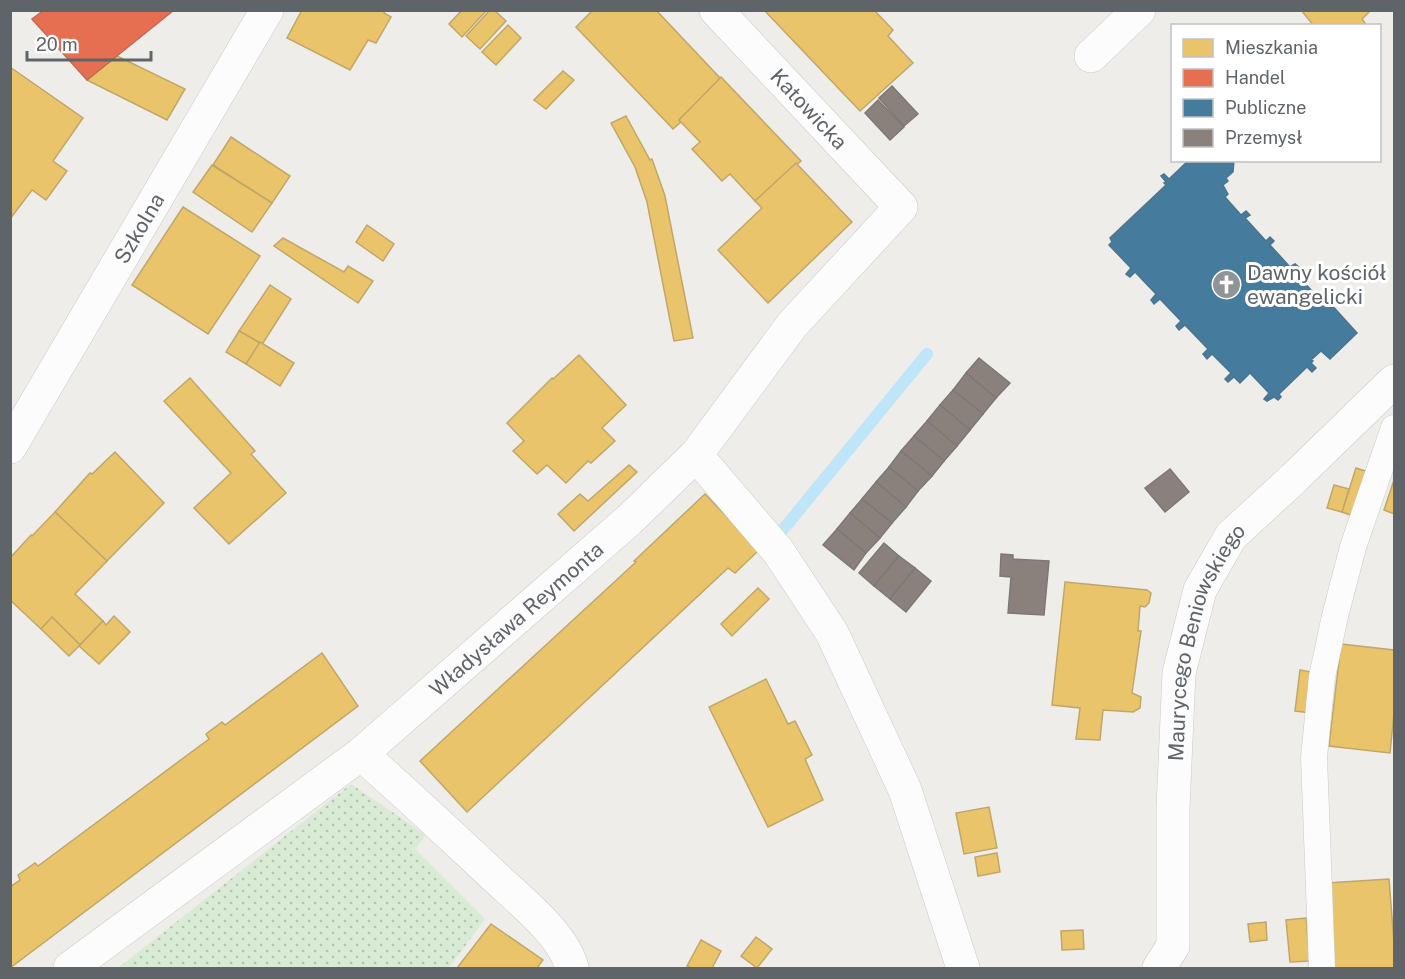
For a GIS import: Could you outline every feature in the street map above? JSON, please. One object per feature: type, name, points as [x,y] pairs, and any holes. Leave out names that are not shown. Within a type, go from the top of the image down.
[{"type":"street","name":"Szkolna","points":[[10,447],[56,374],[267,10]]},
{"type":"street","name":"Katowicka","points":[[716,10],[901,207]]},
{"type":"street","points":[[1090,56],[1139,10]]},
{"type":"street","name":"Władysława Reymonta","points":[[70,969],[361,754],[629,520],[696,455],[792,326],[901,207]]},
{"type":"street","name":"Maurycego Beniowskiego","points":[[1159,969],[1173,946],[1173,808],[1179,673],[1200,590],[1231,536],[1395,381]]},
{"type":"street","points":[[696,455],[778,551],[832,633],[905,790],[963,969]]},
{"type":"street","points":[[361,754],[542,920],[570,958],[572,969]]},
{"type":"lane","points":[[1322,969],[1314,758],[1322,677],[1353,547],[1395,428]]},
{"type":"green space","points":[[351,784],[426,835],[415,849],[485,919],[449,968],[118,968]]},
{"type":"building: Mieszkania","points":[[302,10],[385,10],[384,13],[391,17],[376,43],[368,40],[350,70],[287,38]]},
{"type":"building: Mieszkania","points":[[462,10],[487,10],[462,37],[449,24]]},
{"type":"building: Mieszkania","points":[[490,10],[494,10],[506,21],[480,49],[466,36]]},
{"type":"building: Mieszkania","points":[[593,10],[656,10],[721,79],[679,120],[681,122],[673,129],[576,27]]},
{"type":"building: Mieszkania","points":[[764,10],[874,10],[893,30],[888,36],[913,63],[860,111]]},
{"type":"building: Mieszkania","points":[[1301,10],[1371,10],[1362,19],[1366,24],[1312,24]]},
{"type":"building: Mieszkania","points":[[508,25],[521,38],[496,65],[482,52]]},
{"type":"building: Mieszkania","points":[[117,56],[185,89],[167,120],[87,80]]},
{"type":"building: Mieszkania","points":[[10,67],[83,118],[53,161],[67,171],[46,200],[32,190],[10,219]]},
{"type":"building: Mieszkania","points":[[563,71],[574,80],[546,109],[534,100]]},
{"type":"building: Mieszkania","points":[[721,77],[801,161],[755,201],[730,174],[722,181],[692,149],[700,142],[679,120]]},
{"type":"building: Mieszkania","points":[[626,116],[650,160],[652,159],[665,196],[693,338],[674,341],[647,202],[635,167],[611,123]]},
{"type":"building: Mieszkania","points":[[231,137],[290,176],[272,203],[213,165]]},
{"type":"building: Mieszkania","points":[[796,163],[852,222],[768,303],[718,250],[762,208],[755,201]]},
{"type":"building: Mieszkania","points":[[212,165],[272,203],[252,232],[193,192]]},
{"type":"building: Mieszkania","points":[[183,207],[260,256],[208,334],[132,285]]},
{"type":"building: Mieszkania","points":[[367,225],[394,244],[383,261],[356,242]]},
{"type":"building: Mieszkania","points":[[283,238],[344,272],[348,266],[373,281],[358,303],[274,246]]},
{"type":"building: Mieszkania","points":[[270,285],[291,299],[263,343],[260,343],[239,331]]},
{"type":"building: Mieszkania","points":[[239,331],[260,343],[246,364],[226,352]]},
{"type":"building: Mieszkania","points":[[260,342],[294,363],[280,386],[246,364]]},
{"type":"building: Mieszkania","points":[[579,355],[626,405],[602,428],[615,441],[591,463],[588,461],[566,483],[547,465],[537,474],[513,451],[524,441],[507,423],[552,378]]},
{"type":"building: Mieszkania","points":[[190,378],[255,451],[251,454],[286,493],[229,544],[194,508],[231,473],[164,401]]},
{"type":"building: Mieszkania","points":[[115,452],[164,503],[107,561],[55,512],[90,473],[92,474]]},
{"type":"building: Mieszkania","points":[[629,465],[637,472],[574,531],[558,514],[580,494],[588,501]]},
{"type":"building: Mieszkania","points":[[1356,468],[1375,474],[1359,518],[1342,512]]},
{"type":"building: Mieszkania","points":[[1394,480],[1394,514],[1384,510]]},
{"type":"building: Mieszkania","points":[[1334,485],[1349,489],[1342,512],[1327,508]]},
{"type":"building: Mieszkania","points":[[705,494],[759,550],[735,573],[728,568],[467,812],[420,761],[636,562],[634,561]]},
{"type":"building: Mieszkania","points":[[55,512],[107,561],[75,594],[103,621],[80,645],[52,617],[41,629],[10,600],[10,558]]},
{"type":"building: Mieszkania","points":[[1065,582],[1147,590],[1151,593],[1149,603],[1145,607],[1140,606],[1138,631],[1141,631],[1132,693],[1141,697],[1140,708],[1133,712],[1103,710],[1100,740],[1076,739],[1080,708],[1052,705]]},
{"type":"building: Mieszkania","points":[[758,588],[769,599],[732,636],[721,624]]},
{"type":"building: Mieszkania","points":[[114,616],[130,632],[99,664],[79,646],[103,621],[106,625]]},
{"type":"building: Mieszkania","points":[[52,617],[80,645],[69,656],[41,629]]},
{"type":"building: Mieszkania","points":[[1341,644],[1394,650],[1394,713],[1390,753],[1329,746]]},
{"type":"building: Mieszkania","points":[[322,653],[358,706],[10,968],[10,887],[20,880],[18,875],[35,863],[38,866],[209,739],[206,734],[222,722],[225,725]]},
{"type":"building: Mieszkania","points":[[1300,670],[1317,673],[1311,713],[1295,711]]},
{"type":"building: Mieszkania","points":[[766,679],[788,724],[795,721],[812,755],[805,759],[823,800],[768,827],[709,707]]},
{"type":"building: Mieszkania","points":[[989,807],[997,848],[964,854],[956,813]]},
{"type":"building: Mieszkania","points":[[997,853],[1000,872],[978,876],[975,857]]},
{"type":"building: Mieszkania","points":[[1389,879],[1394,968],[1334,968],[1327,883]]},
{"type":"building: Mieszkania","points":[[1306,918],[1310,961],[1290,962],[1286,920]]},
{"type":"building: Mieszkania","points":[[1266,922],[1267,940],[1250,942],[1248,924]]},
{"type":"building: Mieszkania","points":[[491,924],[543,960],[537,968],[457,968]]},
{"type":"building: Mieszkania","points":[[1083,930],[1084,949],[1062,950],[1061,931]]},
{"type":"building: Mieszkania","points":[[756,937],[772,949],[757,968],[741,956]]},
{"type":"building: Mieszkania","points":[[701,940],[721,951],[712,968],[687,966]]},
{"type":"building: Handel","points":[[44,10],[174,10],[87,80],[32,19]]},
{"type":"building: Publiczne","name":"Dawny kościół ewangelicki","points":[[1187,162],[1234,162],[1233,172],[1226,178],[1228,181],[1223,185],[1228,194],[1225,197],[1241,215],[1246,211],[1250,215],[1245,218],[1266,241],[1270,237],[1274,241],[1270,245],[1290,267],[1295,264],[1299,267],[1294,272],[1315,294],[1319,291],[1357,333],[1330,359],[1321,351],[1311,360],[1316,368],[1312,372],[1307,367],[1279,394],[1281,397],[1278,400],[1274,397],[1267,401],[1264,399],[1269,393],[1250,373],[1240,383],[1234,377],[1228,382],[1225,379],[1231,373],[1212,354],[1207,359],[1203,354],[1208,349],[1185,325],[1179,330],[1176,326],[1181,321],[1160,299],[1154,304],[1151,300],[1156,294],[1135,272],[1130,277],[1126,274],[1131,268],[1109,245],[1112,242],[1110,238],[1166,185],[1161,176],[1164,174],[1169,179]]},
{"type":"building: Przemysł","points":[[892,86],[918,114],[904,126],[879,98]]},
{"type":"building: Przemysł","points":[[878,100],[904,127],[890,140],[865,113]]},
{"type":"building: Przemysł","points":[[979,358],[1010,383],[996,398],[966,373]]},
{"type":"building: Przemysł","points":[[966,373],[996,398],[983,414],[953,390]]},
{"type":"building: Przemysł","points":[[953,390],[983,414],[970,430],[940,405]]},
{"type":"building: Przemysł","points":[[940,405],[970,430],[957,446],[927,421]]},
{"type":"building: Przemysł","points":[[927,421],[957,446],[944,461],[914,436]]},
{"type":"building: Przemysł","points":[[914,436],[944,461],[932,476],[901,451]]},
{"type":"building: Przemysł","points":[[901,451],[932,476],[918,491],[889,467]]},
{"type":"building: Przemysł","points":[[889,467],[918,491],[906,507],[876,482]]},
{"type":"building: Przemysł","points":[[1170,469],[1189,492],[1165,512],[1145,488]]},
{"type":"building: Przemysł","points":[[876,482],[906,507],[892,523],[862,499]]},
{"type":"building: Przemysł","points":[[862,499],[892,523],[880,538],[850,513]]},
{"type":"building: Przemysł","points":[[850,513],[880,538],[866,553],[837,529]]},
{"type":"building: Przemysł","points":[[837,529],[866,553],[854,570],[823,545]]},
{"type":"building: Przemysł","points":[[884,543],[899,556],[874,586],[859,573]]},
{"type":"building: Przemysł","points":[[1001,554],[1013,555],[1013,559],[1049,561],[1044,615],[1008,613],[1011,577],[1000,576]]},
{"type":"building: Przemysł","points":[[899,556],[915,568],[890,599],[874,586]]},
{"type":"building: Przemysł","points":[[915,568],[931,581],[906,612],[890,599]]},
{"type":"waterway","points":[[772,543],[927,354]]},
{"type":"place","name":"Dawny kościół ewangelicki","points":[[1226,284]]}]
